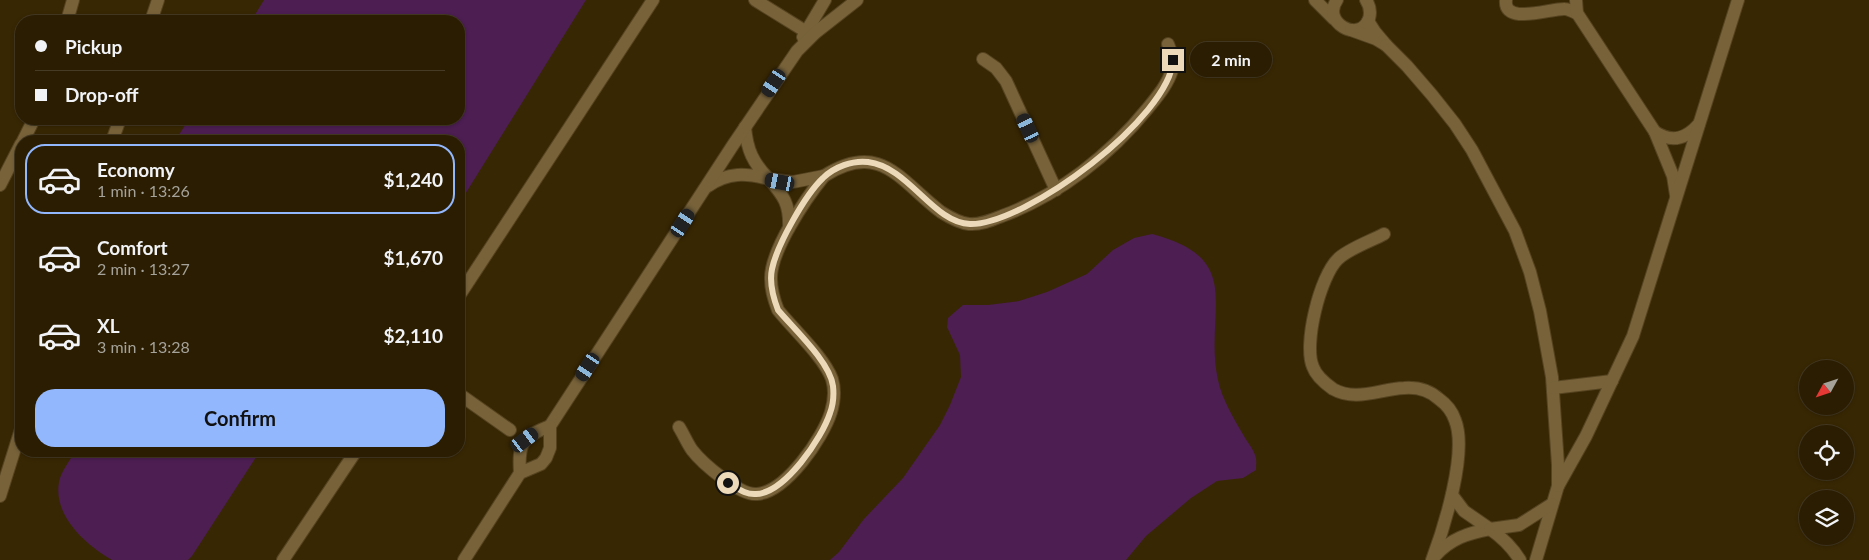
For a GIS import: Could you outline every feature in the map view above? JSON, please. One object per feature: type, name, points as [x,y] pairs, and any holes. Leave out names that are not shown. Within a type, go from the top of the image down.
[{"type":"street","points":[[69,15],[73,0]]},
{"type":"street","points":[[153,15],[158,0]]},
{"type":"street","points":[[465,287],[653,0]]},
{"type":"street","points":[[755,0],[810,32]]},
{"type":"street","points":[[464,560],[520,473],[540,464],[546,458],[550,448],[550,426],[810,32],[825,0]]},
{"type":"street","points":[[810,32],[857,0]]},
{"type":"street","points":[[1315,0],[1341,27],[1376,39],[1386,45]]},
{"type":"street","points":[[1334,19],[1333,8],[1337,0]]},
{"type":"street","points":[[1506,0],[1505,6],[1511,13],[1532,13],[1576,6],[1655,132],[1673,176],[1677,197]]},
{"type":"street","points":[[1536,560],[1558,486],[1572,462],[1633,336],[1738,0]]},
{"type":"street","points":[[1369,2],[1368,21],[1386,45],[1407,66],[1455,124],[1472,150],[1516,230],[1540,311],[1553,388],[1558,486]]},
{"type":"street","points":[[1351,30],[1361,28],[1368,21]]},
{"type":"street","points":[[704,190],[719,179],[729,175],[752,174],[769,179],[793,182],[824,176],[846,164],[867,162],[889,169],[908,182],[933,206],[945,214],[968,224],[978,223],[1011,213],[1056,190],[1088,166],[1128,131],[1158,96],[1172,69],[1173,60],[1168,44]]},
{"type":"street","points":[[983,58],[996,68],[1006,81],[1056,190]]},
{"type":"street","points":[[1655,132],[1662,137],[1671,139],[1681,137],[1691,133],[1700,122]]},
{"type":"street","points":[[745,128],[748,148],[754,160],[786,201],[789,212],[789,228]]},
{"type":"street","points":[[0,185],[15,156]]},
{"type":"street","points":[[679,427],[693,451],[728,483],[747,494],[756,494],[766,493],[790,474],[806,456],[825,424],[831,412],[833,401],[832,378],[826,366],[778,310],[772,288],[772,269],[789,228],[811,192],[824,176]]},
{"type":"street","points":[[1384,234],[1338,258],[1332,267],[1320,293],[1312,329],[1310,360],[1313,368],[1334,390],[1358,396],[1404,388],[1417,388],[1428,391],[1443,402],[1455,420],[1458,451],[1452,495],[1445,526],[1432,560],[1444,546],[1454,539],[1470,533],[1519,525],[1552,504]]},
{"type":"street","points":[[1553,388],[1612,381]]},
{"type":"street","points":[[465,398],[510,430],[519,452],[520,473]]},
{"type":"street","points":[[519,452],[525,440],[536,431],[550,426]]},
{"type":"street","points":[[510,430],[536,431]]},
{"type":"street","points":[[0,496],[15,448]]},
{"type":"street","points":[[283,560],[352,457]]},
{"type":"street","points":[[1452,495],[1464,511],[1502,537],[1520,560]]},
{"type":"shaded area","points":[[264,0],[586,0],[465,194],[465,135],[179,135],[185,125],[465,125],[465,15],[255,15]]},
{"type":"shaded area","points":[[1152,234],[1182,245],[1201,258],[1211,273],[1215,290],[1215,355],[1218,380],[1229,409],[1254,452],[1256,470],[1243,478],[1217,481],[1191,498],[1146,536],[1126,560],[830,560],[839,552],[864,519],[903,478],[940,425],[950,405],[961,377],[960,355],[947,327],[948,318],[963,305],[988,305],[1019,301],[1047,292],[1087,274],[1113,250],[1134,238]]},
{"type":"shaded area","points":[[72,457],[256,457],[188,560],[112,560],[102,554],[82,538],[66,518],[58,494],[60,478]]},
{"type":"route","points":[[728,483],[747,494],[766,493],[777,486],[806,456],[831,412],[833,401],[832,378],[826,366],[778,310],[771,279],[775,258],[789,228],[811,192],[824,176],[846,164],[857,162],[878,164],[908,182],[933,206],[956,220],[968,224],[990,221],[1049,194],[1066,183],[1111,147],[1128,131],[1158,96],[1172,69],[1173,60]]}]
